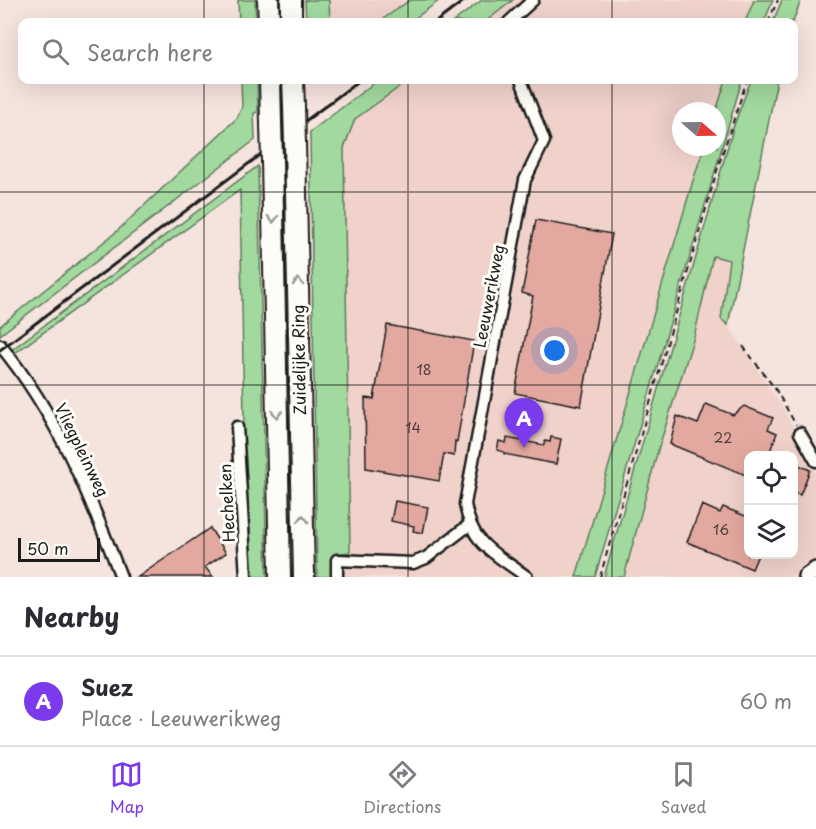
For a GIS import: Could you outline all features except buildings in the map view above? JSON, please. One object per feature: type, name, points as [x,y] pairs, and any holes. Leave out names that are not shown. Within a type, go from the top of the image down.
[{"type":"highway","points":[[268,0],[269,18]]},
{"type":"highway","points":[[291,0],[291,18]]},
{"type":"highway","name":"Zuidelijke Ring","points":[[270,84],[280,577]]},
{"type":"highway","name":"Zuidelijke Ring","points":[[293,84],[304,577]]},
{"type":"street","points":[[513,18],[533,0]]},
{"type":"street","name":"Leeuwerikweg","points":[[469,525],[465,504],[525,180],[544,141],[523,84]]},
{"type":"street","name":"Vliegpleinweg","points":[[0,345],[36,392],[62,437],[81,477],[120,577]]},
{"type":"street","name":"Hechelken","points":[[237,427],[246,577]]},
{"type":"street","points":[[800,433],[816,461]]},
{"type":"street","points":[[337,577],[338,560],[413,563],[426,558],[469,525],[481,543],[527,577]]},
{"type":"street","points":[[806,577],[816,570]]},
{"type":"path","points":[[770,18],[778,0]]},
{"type":"path","points":[[600,577],[715,178],[746,84]]},
{"type":"path","points":[[743,346],[776,390],[800,433]]},
{"type":"shaded area","points":[[329,0],[410,0],[385,18],[330,18]]},
{"type":"shaded area","points":[[513,0],[754,0],[747,18],[490,18]]},
{"type":"shaded area","points":[[403,84],[725,84],[719,102],[672,102],[672,156],[701,156],[576,577],[334,577],[334,554],[350,552],[344,148],[355,119]]},
{"type":"shaded area","points":[[713,256],[729,260],[721,319],[728,325],[783,408],[816,473],[816,561],[793,577],[624,577],[658,450],[694,337]]},
{"type":"green space","points":[[238,0],[255,0],[256,18],[239,18]]},
{"type":"green space","points":[[305,0],[329,0],[330,18],[306,18]]},
{"type":"green space","points":[[410,0],[440,0],[415,18],[385,18]]},
{"type":"green space","points":[[482,0],[513,0],[490,18],[458,18]]},
{"type":"green space","points":[[754,0],[773,0],[766,18],[747,18]]},
{"type":"green space","points":[[782,0],[801,0],[794,18],[775,18]]},
{"type":"green space","points":[[241,84],[257,84],[258,112],[254,113],[255,140],[0,335],[0,326],[116,232],[237,118],[242,107]]},
{"type":"green space","points":[[373,84],[403,84],[355,119],[344,148],[350,552],[335,554],[334,577],[317,577],[310,132]]},
{"type":"green space","points":[[725,84],[741,84],[726,134],[726,102],[719,102]]},
{"type":"green space","points":[[749,84],[776,84],[728,325],[721,319],[729,260],[713,256],[694,337],[658,450],[624,577],[604,577],[726,156]]},
{"type":"green space","points":[[701,156],[720,156],[595,577],[576,577]]},
{"type":"green space","points":[[258,166],[267,577],[249,577],[241,423],[244,422],[240,190],[12,355],[10,351]]},
{"type":"railway","points":[[441,18],[465,0]]},
{"type":"railway","points":[[0,350],[355,84]]},
{"type":"place","name":"Suez","points":[[524,448]]}]
